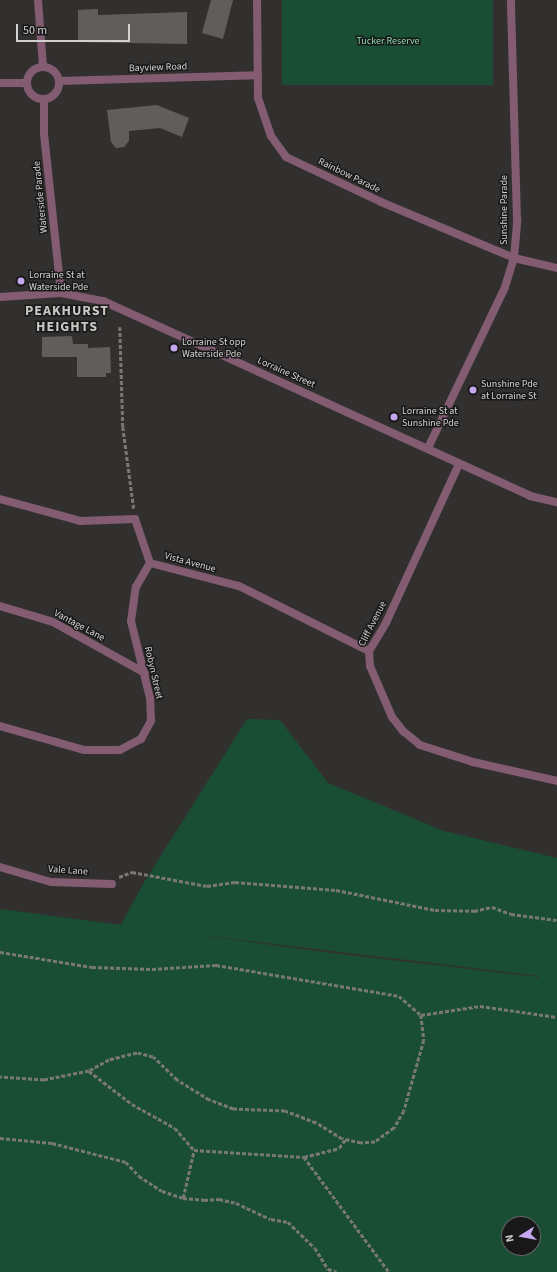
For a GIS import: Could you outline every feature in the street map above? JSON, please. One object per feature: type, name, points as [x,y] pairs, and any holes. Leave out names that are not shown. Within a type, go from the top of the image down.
[{"type":"street","points":[[38,0],[43,66]]},
{"type":"street","name":"Rainbow Parade","points":[[257,0],[258,98],[271,136],[286,157],[381,202],[514,258],[557,268]]},
{"type":"street","name":"Sunshine Parade","points":[[428,448],[505,287],[514,258],[516,220],[511,0]]},
{"type":"street","points":[[43,66],[52,69],[59,81],[57,91],[44,99],[30,93],[26,83],[29,73],[43,66]]},
{"type":"street","name":"Bayview Road","points":[[59,81],[258,75]]},
{"type":"street","points":[[0,83],[26,83]]},
{"type":"street","name":"Waterside Parade","points":[[44,99],[44,134],[61,293]]},
{"type":"street","name":"Lorraine Street","points":[[0,297],[61,293],[103,301],[428,448],[459,464],[530,496],[557,502]]},
{"type":"street","name":"Cliff Avenue","points":[[459,464],[386,623],[369,651],[370,666],[386,706],[403,731],[420,744],[473,762],[557,781]]},
{"type":"street","points":[[0,499],[81,521],[135,519]]},
{"type":"street","name":"Vista Avenue","points":[[135,519],[150,563],[239,586],[369,651]]},
{"type":"street","name":"Robyn Street","points":[[0,726],[84,750],[120,750],[141,739],[151,721],[150,698],[131,621],[136,587],[150,563]]},
{"type":"street","name":"Vantage Lane","points":[[0,606],[53,622],[145,673]]},
{"type":"street","name":"Vale Lane","points":[[0,867],[51,882],[112,884]]},
{"type":"path","points":[[120,327],[123,426],[135,519]]},
{"type":"path","points":[[112,884],[121,876],[132,872],[207,886],[235,882],[336,890],[435,910],[474,911],[492,907],[511,914],[557,920]]},
{"type":"path","points":[[0,952],[92,967],[152,970],[216,965],[399,996],[421,1015],[424,1040],[404,1111],[394,1128],[375,1142],[361,1143],[345,1140],[316,1123],[285,1111],[233,1109],[209,1100],[177,1080],[153,1057],[137,1053],[109,1060],[89,1071],[44,1080],[0,1077]]},
{"type":"path","points":[[421,1015],[480,1006],[557,1017]]},
{"type":"path","points":[[89,1071],[132,1104],[175,1128],[194,1150],[304,1158],[339,1148],[345,1140]]},
{"type":"path","points":[[0,1138],[52,1143],[126,1162],[139,1176],[162,1191],[183,1198],[204,1200],[219,1199],[288,1222],[315,1248],[328,1269],[337,1272]]},
{"type":"path","points":[[183,1198],[194,1150]]},
{"type":"path","points":[[304,1158],[389,1272]]},
{"type":"green space","name":"Tucker Reserve","points":[[282,0],[493,0],[493,85],[282,85]]},
{"type":"green space","points":[[247,719],[280,720],[328,783],[444,831],[557,858],[557,1272],[0,1272],[0,909],[121,925],[143,884]],"holes":[[[184,933],[539,976],[332,953]]]},
{"type":"building","points":[[211,0],[233,0],[223,39],[202,33]]},
{"type":"building","points":[[98,9],[98,15],[187,12],[187,44],[78,42],[78,10]]},
{"type":"building","points":[[157,105],[189,118],[182,137],[160,128],[129,131],[129,141],[124,147],[116,148],[111,142],[107,110]]},
{"type":"building","points":[[72,336],[73,344],[88,344],[88,348],[110,347],[111,373],[106,373],[106,377],[77,377],[77,357],[42,357],[42,337]]},
{"type":"place","name":"Lorraine St at Waterside Pde","points":[[21,281]]},
{"type":"place","name":"Lorraine St opp Waterside Pde","points":[[174,348]]},
{"type":"place","name":"Sunshine Pde at Lorraine St","points":[[473,390]]},
{"type":"place","name":"Lorraine St at Sunshine Pde","points":[[394,417]]},
{"type":"district","name":"PEAKHURST HEIGHTS","points":[[67,320]]}]
